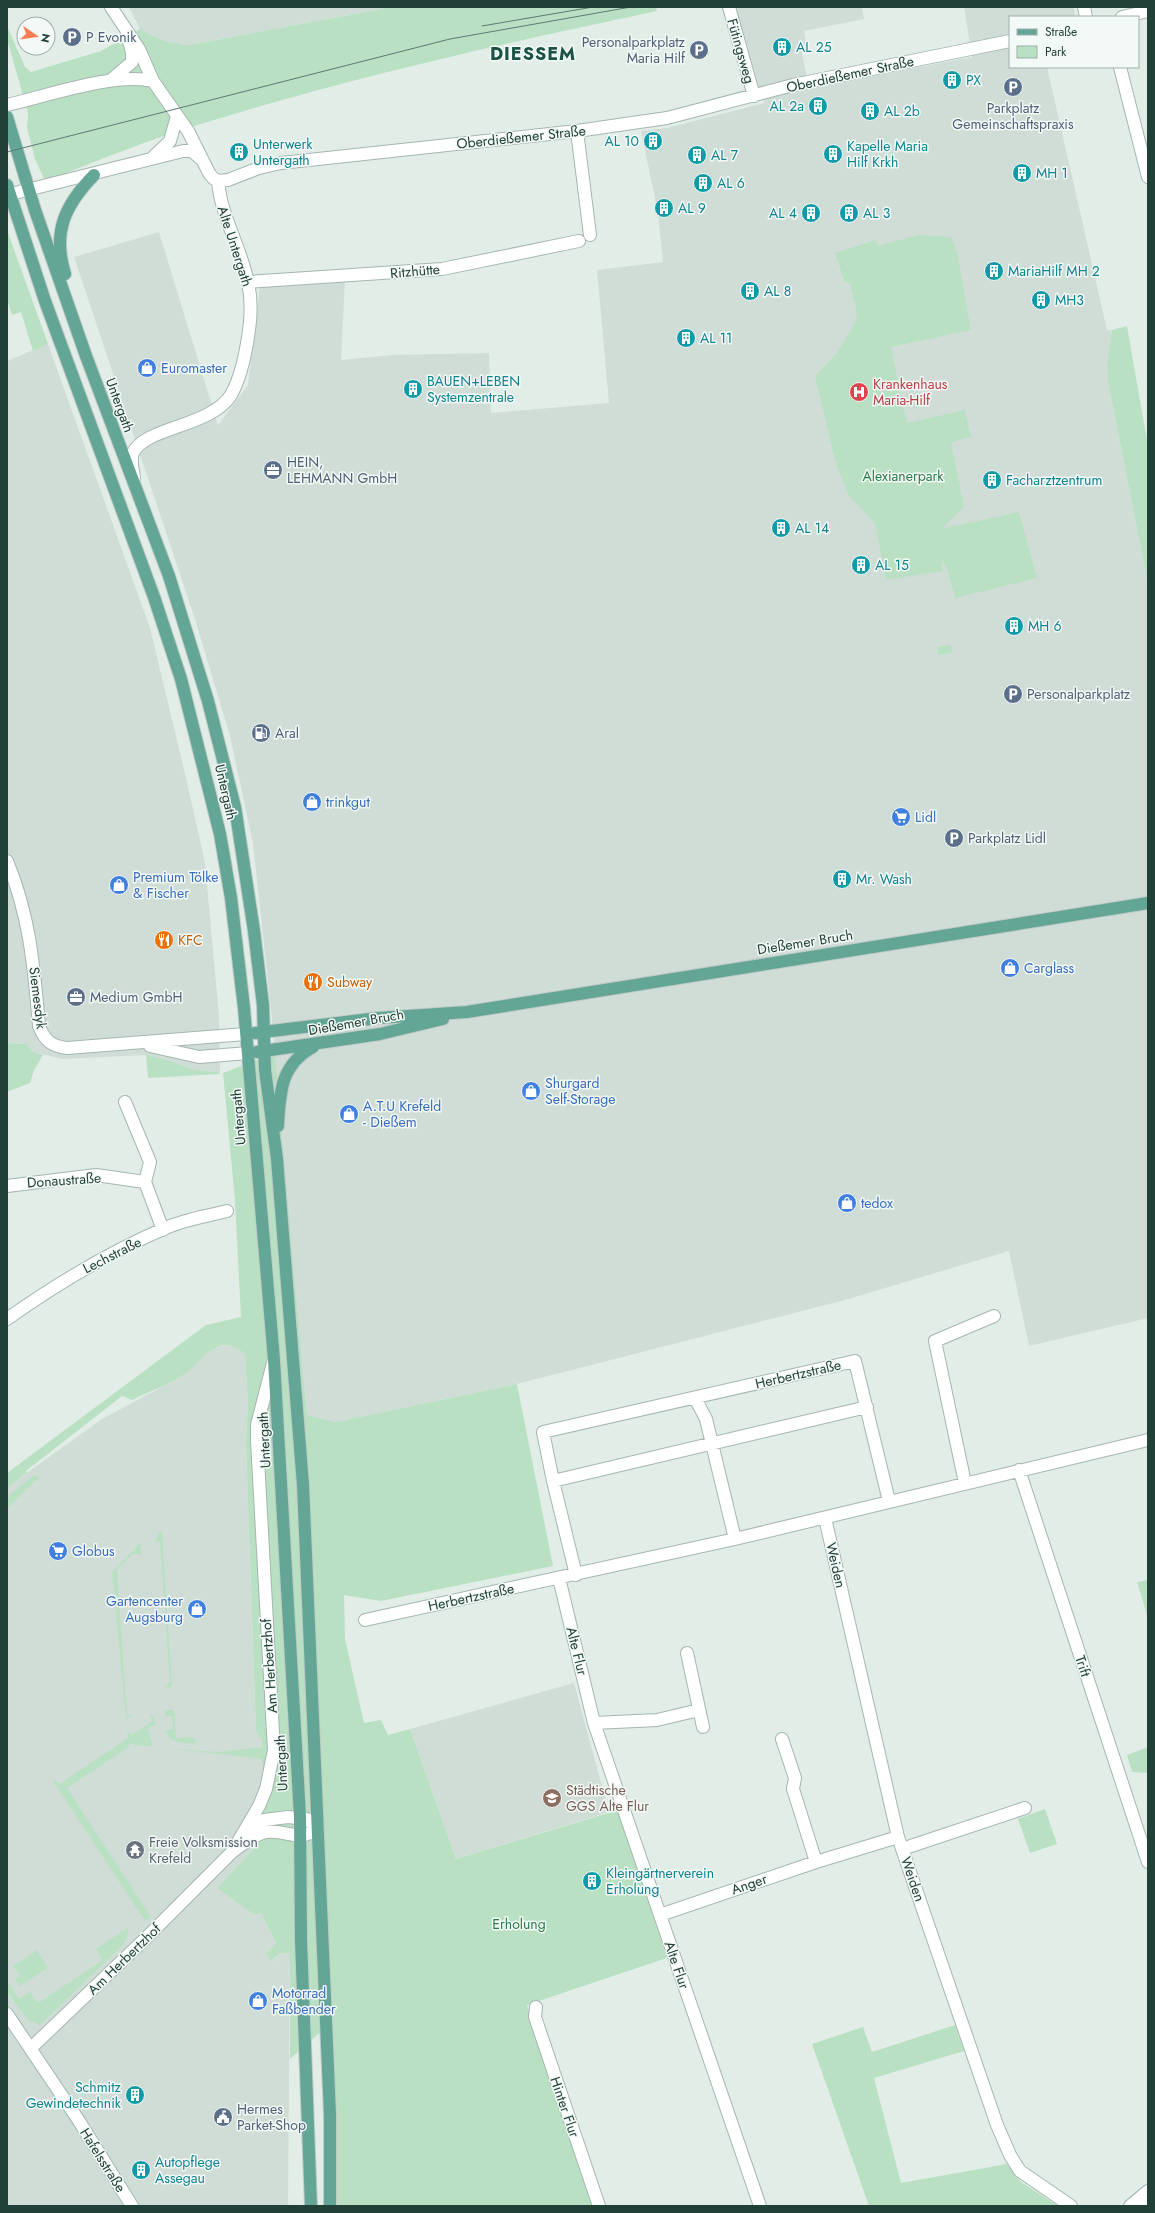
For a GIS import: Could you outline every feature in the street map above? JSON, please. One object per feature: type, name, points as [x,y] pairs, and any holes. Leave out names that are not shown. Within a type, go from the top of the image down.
[{"type":"main road","name":"Untergath","points":[[7,117],[28,189],[86,356],[169,576],[208,701],[235,807],[254,931],[262,1006],[263,1032],[277,1159],[303,1484],[330,2115],[330,2206]]},
{"type":"main road","points":[[86,356],[79,319],[62,265],[59,245],[60,228],[70,204],[79,190],[94,175]]},
{"type":"main road","name":"Untergath","points":[[8,191],[45,301],[154,597],[181,679],[220,834],[231,898],[248,1053],[274,1360],[300,1817],[307,2127],[311,2206]]},
{"type":"main road","points":[[181,679],[208,701]]},
{"type":"main road","name":"Dießemer Bruch","points":[[246,1034],[378,1018],[467,1012],[1148,903]]},
{"type":"main road","name":"Dießemer Bruch","points":[[248,1053],[316,1045],[406,1029],[467,1012]]},
{"type":"main road","name":"Untergath","points":[[277,1159],[279,1101],[285,1074],[302,1053],[316,1045]]},
{"type":"street","points":[[111,7],[139,49],[153,81],[188,131],[202,160],[213,178],[218,181]]},
{"type":"street","name":"Fütingsweg","points":[[729,7],[754,96]]},
{"type":"street","points":[[1126,16],[1148,11]]},
{"type":"street","points":[[111,80],[132,62],[132,52],[127,31]]},
{"type":"street","name":"Oberdießemer Straße","points":[[218,181],[228,180],[259,168],[281,163],[578,131],[667,118],[793,85],[1009,41]]},
{"type":"street","points":[[1120,68],[1148,177]]},
{"type":"street","points":[[7,105],[111,80],[141,78],[153,81]]},
{"type":"street","points":[[150,159],[170,141],[177,116]]},
{"type":"street","points":[[578,131],[590,235]]},
{"type":"street","points":[[8,191],[28,189],[94,175],[183,151],[192,151],[202,160]]},
{"type":"street","name":"Alte Untergath","points":[[137,494],[132,465],[133,453],[140,445],[150,438],[212,414],[230,396],[242,371],[250,323],[248,282],[220,200],[218,181]]},
{"type":"street","name":"Ritzhütte","points":[[248,282],[442,269],[579,241]]},
{"type":"street","name":"Siemesdyk","points":[[7,861],[24,909],[34,963],[39,1026],[44,1037],[51,1044],[67,1048],[246,1034]]},
{"type":"street","name":"Siemesdyk","points":[[141,1043],[199,1057],[248,1053]]},
{"type":"street","points":[[125,1102],[150,1162],[146,1182],[162,1230]]},
{"type":"street","name":"Donaustraße","points":[[7,1186],[96,1175],[146,1182]]},
{"type":"street","name":"Lechstraße","points":[[7,1319],[43,1293],[108,1255],[162,1230],[227,1211]]},
{"type":"street","points":[[965,1482],[935,1341],[994,1316]]},
{"type":"street","name":"Am Herbertzhof","points":[[31,2048],[149,1935],[232,1852],[259,1806],[266,1789],[274,1750],[257,1425],[274,1360]]},
{"type":"street","name":"Herbertzstraße","points":[[576,1575],[553,1481],[543,1432],[855,1361],[889,1501]]},
{"type":"street","points":[[695,1398],[706,1419],[735,1539]]},
{"type":"street","points":[[553,1481],[711,1442],[866,1407]]},
{"type":"street","name":"Herbertzstraße","points":[[365,1620],[735,1539],[825,1518],[965,1482],[1148,1440]]},
{"type":"street","name":"Trift","points":[[1019,1470],[1148,1862]]},
{"type":"street","name":"Weiden","points":[[825,1518],[898,1837],[997,2125],[1010,2155],[1020,2171],[1070,2206]]},
{"type":"street","name":"Alte Flur","points":[[560,1578],[594,1723],[760,2206]]},
{"type":"street","points":[[687,1653],[703,1727]]},
{"type":"street","points":[[594,1723],[657,1720],[699,1710]]},
{"type":"street","points":[[782,1738],[795,1778],[793,1789],[816,1862]]},
{"type":"street","points":[[902,1849],[1025,1808]]},
{"type":"street","points":[[300,1817],[307,1819],[318,1829],[308,1836],[279,1832],[266,1832],[250,1839],[232,1852],[247,1834],[264,1820],[300,1817]]},
{"type":"street","name":"Anger","points":[[660,1915],[816,1862],[898,1837]]},
{"type":"street","name":"Hinter Flur","points":[[536,2007],[535,2017],[598,2206]]},
{"type":"street","name":"Hafelsstraße","points":[[7,2014],[31,2048],[132,2206]]},
{"type":"street","points":[[1130,2206],[1148,2191]]},
{"type":"shaded area","points":[[129,7],[392,7],[189,45],[169,44],[152,37],[140,29]]},
{"type":"shaded area","points":[[736,7],[862,7],[864,19],[804,31],[806,43],[801,48],[809,88],[972,57],[964,7],[1074,7],[1075,16],[1009,16],[1009,68],[1047,68],[1107,330],[1112,330],[1107,364],[1108,382],[1148,585],[1148,1318],[1029,1346],[1009,1251],[845,1300],[517,1384],[336,1422],[307,1415],[272,1019],[253,843],[230,736],[194,616],[74,257],[159,232],[218,425],[248,385],[260,285],[345,280],[341,360],[393,355],[489,353],[491,413],[609,403],[597,270],[663,262],[658,213],[641,131],[667,128],[764,103]]},
{"type":"shaded area","points":[[48,344],[150,628],[187,782],[205,863],[219,1016],[220,1074],[217,1072],[194,1070],[171,1061],[146,1055],[62,1059],[33,1052],[27,1044],[7,1043],[7,361]]},
{"type":"shaded area","points":[[227,1345],[237,1347],[245,1354],[248,1405],[246,1443],[256,1731],[259,1738],[262,1737],[265,1804],[257,1845],[217,1888],[261,1913],[276,1943],[272,1961],[280,1953],[290,1953],[288,2206],[7,2206],[7,1487],[102,1419],[182,1376],[213,1347]]},
{"type":"shaded area","points":[[574,1683],[609,1812],[456,1859],[410,1729]]},
{"type":"green space","points":[[392,7],[656,7],[657,11],[486,48],[260,106],[184,129],[45,181],[35,159],[27,128],[28,113],[7,39],[7,26],[16,46],[16,56],[20,56],[25,67],[31,72],[101,51],[140,29],[163,40],[189,45]]},
{"type":"green space","points":[[7,230],[48,344],[33,351],[21,312],[12,315],[7,299]]},
{"type":"green space","name":"Alexianerpark","points":[[918,235],[951,237],[957,252],[971,330],[891,347],[907,423],[965,410],[971,437],[951,442],[964,507],[941,529],[1019,512],[1037,578],[955,598],[947,568],[942,560],[942,571],[886,580],[875,523],[849,496],[835,461],[815,376],[838,352],[857,318],[855,303],[849,282],[845,283],[835,253],[876,240],[878,246]]},
{"type":"green space","points":[[1127,326],[1148,446],[1148,585],[1108,382],[1107,364],[1112,330]]},
{"type":"green space","points":[[951,645],[952,653],[938,655],[937,647]]},
{"type":"green space","points":[[7,1043],[27,1044],[33,1052],[43,1055],[34,1070],[30,1083],[7,1092]]},
{"type":"green space","name":"Erholung","points":[[275,1053],[307,1415],[336,1422],[517,1384],[553,1566],[381,1601],[344,1595],[345,1639],[364,1723],[381,1720],[388,1735],[410,1729],[456,1859],[618,1810],[667,1958],[527,2005],[594,2206],[335,2206],[333,2021],[290,2059],[290,1953],[280,1953],[271,1961],[266,1954],[276,1943],[261,1913],[255,1915],[217,1888],[257,1845],[265,1804],[262,1759],[161,1748],[217,1752],[262,1747],[262,1737],[259,1738],[256,1731],[246,1443],[248,1405],[245,1354],[235,1347],[226,1345],[218,1346],[210,1350],[190,1370],[170,1383],[132,1400],[122,1396],[26,1471],[27,1472],[7,1488],[7,1473],[206,1325],[241,1317],[235,1201],[223,1073]]},
{"type":"green space","points":[[146,1055],[171,1061],[194,1070],[217,1072],[220,1074],[148,1078]]},
{"type":"green space","points":[[33,1476],[40,1477],[7,1509],[7,1497]]},
{"type":"green space","points":[[160,1531],[162,1531],[172,1687],[163,1688],[170,1682],[160,1542],[155,1542]]},
{"type":"green space","points":[[141,1542],[141,1555],[134,1553],[117,1569],[127,1716],[134,1713],[126,1719],[112,1572]]},
{"type":"green space","points":[[1148,1580],[1148,1618],[1137,1582]]},
{"type":"green space","points":[[165,1710],[174,1710],[176,1738],[193,1737],[197,1743],[183,1743],[170,1738],[165,1730],[173,1729],[172,1716],[165,1716]]},
{"type":"green space","points":[[150,1714],[154,1716],[155,1725],[148,1728],[153,1747],[129,1744],[129,1747],[67,1788],[151,1917],[146,1920],[143,1918],[53,1781],[54,1778],[58,1784],[61,1783],[128,1738],[127,1730],[131,1735],[153,1721]]},
{"type":"green space","points":[[1148,1747],[1148,1773],[1132,1772],[1127,1755]]},
{"type":"green space","points":[[1045,1809],[1057,1844],[1030,1853],[1018,1819]]},
{"type":"green space","points":[[129,1927],[127,1938],[122,1946],[40,2025],[29,2021],[7,1992],[7,1980],[19,1999],[30,1992],[38,2003],[103,1960],[96,1949]]},
{"type":"green space","points":[[37,1950],[48,1968],[20,1986],[15,1979],[20,1976],[13,1966]]},
{"type":"green space","points":[[955,2025],[964,2051],[874,2078],[901,2183],[1007,2164],[1021,2182],[1058,2206],[869,2206],[812,2044],[863,2027],[872,2052]]},
{"type":"tram line","points":[[482,26],[593,7]]},
{"type":"tram line","points":[[7,152],[450,39],[631,7]]},
{"type":"place","name":"P Evonik","points":[[72,37]]},
{"type":"place","name":"AL 25","points":[[782,47]]},
{"type":"place","name":"Personalparkplatz Maria Hilf","points":[[699,50]]},
{"type":"place","name":"PX","points":[[952,80]]},
{"type":"place","name":"Parkplatz Gemeinschaftspraxis","points":[[1013,87]]},
{"type":"place","name":"AL 2a","points":[[818,106]]},
{"type":"place","name":"AL 2b","points":[[870,111]]},
{"type":"place","name":"AL 10","points":[[653,141]]},
{"type":"place","name":"Unterwerk Untergath","points":[[239,152]]},
{"type":"place","name":"Kapelle Maria Hilf Krkh","points":[[833,154]]},
{"type":"place","name":"AL 7","points":[[697,155]]},
{"type":"place","name":"MH 1","points":[[1022,173]]},
{"type":"place","name":"AL 6","points":[[703,183]]},
{"type":"place","name":"AL 9","points":[[664,208]]},
{"type":"place","name":"AL 4","points":[[811,213]]},
{"type":"place","name":"AL 3","points":[[849,213]]},
{"type":"place","name":"MariaHilf MH 2","points":[[994,271]]},
{"type":"place","name":"AL 8","points":[[750,291]]},
{"type":"place","name":"MH3","points":[[1041,300]]},
{"type":"place","name":"AL 11","points":[[686,338]]},
{"type":"place","name":"Euromaster","points":[[147,368]]},
{"type":"place","name":"BAUEN+LEBEN Systemzentrale","points":[[413,389]]},
{"type":"place","name":"Krankenhaus Maria-Hilf","points":[[859,392]]},
{"type":"place","name":"HEIN, LEHMANN GmbH","points":[[273,470]]},
{"type":"place","name":"Facharztzentrum","points":[[992,480]]},
{"type":"place","name":"AL 14","points":[[781,528]]},
{"type":"place","name":"AL 15","points":[[861,565]]},
{"type":"place","name":"MH 6","points":[[1014,626]]},
{"type":"place","name":"Personalparkplatz","points":[[1013,694]]},
{"type":"place","name":"Aral","points":[[261,733]]},
{"type":"place","name":"trinkgut","points":[[312,802]]},
{"type":"place","name":"Lidl","points":[[901,817]]},
{"type":"place","name":"Parkplatz Lidl","points":[[954,838]]},
{"type":"place","name":"Mr. Wash","points":[[842,879]]},
{"type":"place","name":"Premium Tölke & Fischer","points":[[119,885]]},
{"type":"place","name":"KFC","points":[[164,940]]},
{"type":"place","name":"Carglass","points":[[1010,968]]},
{"type":"place","name":"Subway","points":[[313,982]]},
{"type":"place","name":"Medium GmbH","points":[[76,997]]},
{"type":"place","name":"Shurgard Self-Storage","points":[[531,1091]]},
{"type":"place","name":"A.T.U Krefeld - Dießem","points":[[349,1114]]},
{"type":"place","name":"tedox","points":[[847,1203]]},
{"type":"place","name":"Globus","points":[[58,1551]]},
{"type":"place","name":"Gartencenter Augsburg","points":[[197,1609]]},
{"type":"place","name":"Städtische GGS Alte Flur","points":[[552,1798]]},
{"type":"place","name":"Freie Volksmission Krefeld","points":[[135,1850]]},
{"type":"place","name":"Kleingärtnerverein Erholung","points":[[592,1881]]},
{"type":"place","name":"Motorrad Faßbender","points":[[258,2001]]},
{"type":"place","name":"Schmitz Gewindetechnik","points":[[135,2095]]},
{"type":"place","name":"Hermes Parket-Shop","points":[[223,2117]]},
{"type":"place","name":"Autopflege Assegau","points":[[141,2170]]},
{"type":"district","name":"DIESSEM","points":[[533,54]]}]
